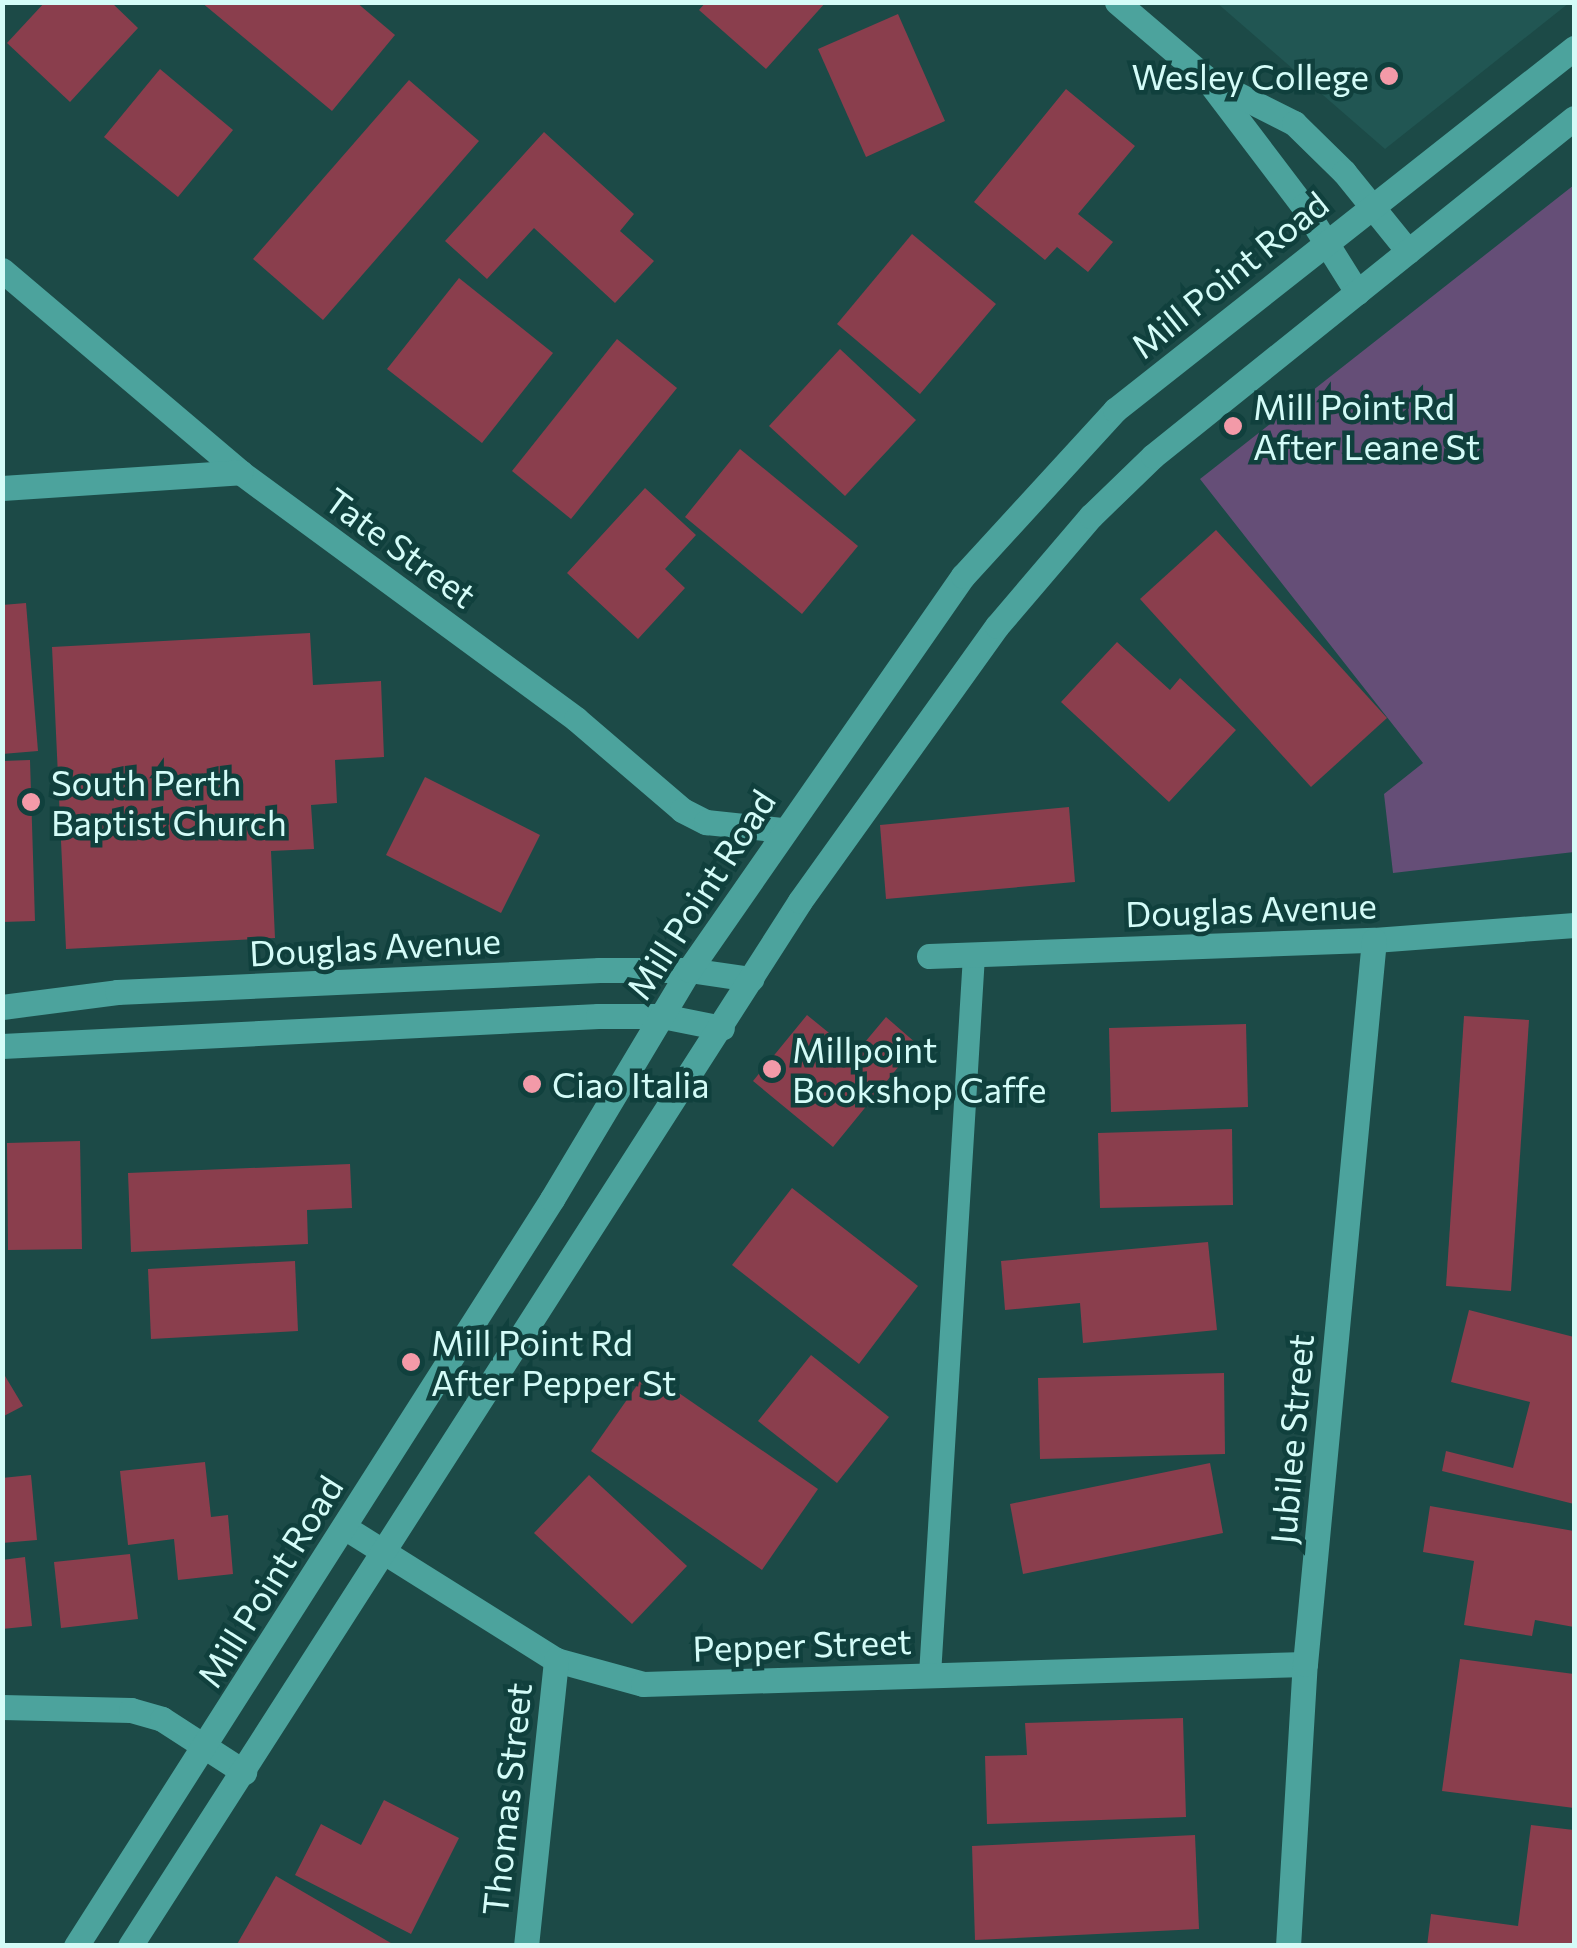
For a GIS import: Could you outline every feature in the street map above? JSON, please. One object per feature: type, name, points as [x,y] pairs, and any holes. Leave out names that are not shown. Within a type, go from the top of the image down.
[{"type":"main road","points":[[1116,2],[1206,78],[1303,206],[1357,292]]},
{"type":"main road","name":"Mill Point Road","points":[[76,1946],[344,1528],[688,970],[782,830],[963,576],[1115,410],[1574,48]]},
{"type":"main road","points":[[1206,78],[1294,123],[1372,205],[1408,251]]},
{"type":"main road","points":[[130,1946],[386,1554],[751,979],[907,748],[1045,566],[1152,456],[1574,118]]},
{"type":"main road","name":"Tate Street","points":[[2,270],[240,472],[576,718],[682,810],[706,822],[782,830]]},
{"type":"main road","points":[[2,488],[240,472]]},
{"type":"main road","name":"Douglas Avenue","points":[[930,956],[1374,940],[1574,924]]},
{"type":"main road","name":"Jubilee Street","points":[[1288,1946],[1304,1664],[1374,940]]},
{"type":"main road","name":"Douglas Avenue","points":[[2,1006],[117,992],[688,970],[751,979]]},
{"type":"main road","points":[[2,1046],[662,1016],[722,1028]]},
{"type":"main road","name":"Pepper Street","points":[[344,1528],[556,1660],[642,1684],[1304,1664]]},
{"type":"main road","name":"Thomas Street","points":[[526,1946],[556,1660]]},
{"type":"main road","points":[[2,1707],[131,1710],[206,1745],[244,1772]]},
{"type":"lane","points":[[930,1675],[974,955]]},
{"type":"shaded area","name":"Wesley College","points":[[1217,3],[1569,3],[1385,149]]},
{"type":"shaded area","points":[[1574,185],[1574,852],[1393,873],[1384,794],[1423,763],[1200,479]]},
{"type":"building","points":[[45,2],[111,2],[138,28],[70,102],[7,43]]},
{"type":"building","points":[[201,2],[356,2],[395,35],[332,111]]},
{"type":"building","points":[[706,2],[826,2],[766,69],[699,10]]},
{"type":"building","points":[[898,14],[945,121],[866,157],[818,49]]},
{"type":"building","points":[[160,69],[233,130],[178,197],[104,137]]},
{"type":"building","points":[[409,80],[479,141],[323,320],[253,259]]},
{"type":"building","points":[[1066,89],[1135,146],[1078,214],[1113,242],[1088,272],[1057,247],[1045,260],[974,202]]},
{"type":"building","points":[[544,132],[634,214],[620,231],[654,261],[615,303],[534,228],[487,279],[445,241]]},
{"type":"building","points":[[912,234],[996,304],[920,394],[837,324]]},
{"type":"building","points":[[459,278],[553,353],[482,443],[387,369]]},
{"type":"building","points":[[617,339],[677,388],[571,519],[512,471]]},
{"type":"building","points":[[840,349],[916,420],[845,496],[769,426]]},
{"type":"building","points":[[740,449],[858,546],[802,614],[685,517]]},
{"type":"building","points":[[645,488],[696,535],[665,569],[685,588],[638,639],[567,573]]},
{"type":"building","points":[[1216,530],[1387,718],[1311,787],[1140,599]]},
{"type":"building","points":[[26,603],[38,751],[2,754],[2,605]]},
{"type":"building","points":[[310,633],[313,685],[381,681],[384,757],[335,760],[337,803],[311,805],[314,849],[271,851],[275,938],[66,949],[52,647]]},
{"type":"building","points":[[1117,642],[1170,690],[1180,678],[1236,730],[1169,802],[1061,702]]},
{"type":"building","points":[[30,760],[35,921],[2,922],[2,761]]},
{"type":"building","points":[[425,777],[540,835],[501,913],[386,855]]},
{"type":"building","points":[[1069,807],[1075,882],[886,899],[880,825]]},
{"type":"building","points":[[807,1015],[855,1054],[886,1017],[917,1044],[833,1147],[753,1081]]},
{"type":"building","points":[[1464,1016],[1529,1020],[1511,1291],[1446,1286]]},
{"type":"building","points":[[1246,1024],[1248,1107],[1111,1112],[1109,1028]]},
{"type":"building","points":[[1232,1129],[1233,1205],[1100,1208],[1098,1133]]},
{"type":"building","points":[[80,1141],[82,1249],[8,1250],[7,1143]]},
{"type":"building","points":[[350,1164],[352,1208],[307,1210],[308,1244],[131,1252],[128,1173]]},
{"type":"building","points":[[792,1188],[918,1286],[859,1364],[732,1265]]},
{"type":"building","points":[[1208,1242],[1217,1330],[1083,1343],[1080,1303],[1005,1310],[1001,1261]]},
{"type":"building","points":[[295,1261],[298,1331],[151,1339],[148,1269]]},
{"type":"building","points":[[1469,1310],[1574,1337],[1574,1504],[1442,1471],[1446,1451],[1513,1468],[1530,1402],[1451,1382]]},
{"type":"building","points":[[811,1355],[889,1417],[837,1483],[758,1421]]},
{"type":"building","points":[[2,1371],[23,1406],[2,1417]]},
{"type":"building","points":[[647,1371],[818,1489],[762,1570],[591,1451]]},
{"type":"building","points":[[1224,1373],[1225,1454],[1040,1459],[1038,1378]]},
{"type":"building","points":[[205,1462],[211,1517],[228,1515],[233,1574],[178,1580],[174,1539],[128,1545],[120,1471]]},
{"type":"building","points":[[1210,1463],[1223,1533],[1023,1574],[1010,1504]]},
{"type":"building","points":[[31,1475],[37,1540],[2,1543],[2,1478]]},
{"type":"building","points":[[589,1475],[687,1566],[632,1624],[534,1533]]},
{"type":"building","points":[[1430,1506],[1574,1531],[1574,1627],[1535,1620],[1532,1636],[1464,1625],[1474,1561],[1423,1552]]},
{"type":"building","points":[[130,1554],[138,1619],[61,1628],[54,1562]]},
{"type":"building","points":[[25,1557],[32,1626],[2,1629],[2,1560]]},
{"type":"building","points":[[1460,1659],[1574,1674],[1574,1808],[1442,1791]]},
{"type":"building","points":[[1183,1718],[1186,1817],[987,1824],[985,1756],[1027,1755],[1025,1723]]},
{"type":"building","points":[[384,1800],[459,1838],[411,1934],[295,1875],[321,1824],[361,1845]]},
{"type":"building","points":[[1531,1825],[1574,1830],[1574,1946],[1427,1946],[1431,1914],[1518,1926]]},
{"type":"building","points":[[1195,1835],[1199,1929],[975,1940],[972,1846]]},
{"type":"building","points":[[276,1876],[396,1946],[236,1946]]},
{"type":"place","name":"Wesley College","points":[[1389,76]]},
{"type":"place","name":"Mill Point Rd After Leane St","points":[[1233,426]]},
{"type":"place","name":"South Perth Baptist Church","points":[[31,802]]},
{"type":"place","name":"Millpoint Bookshop Caffe","points":[[772,1069]]},
{"type":"place","name":"Ciao Italia","points":[[532,1084]]},
{"type":"place","name":"Mill Point Rd After Pepper St","points":[[411,1362]]}]
